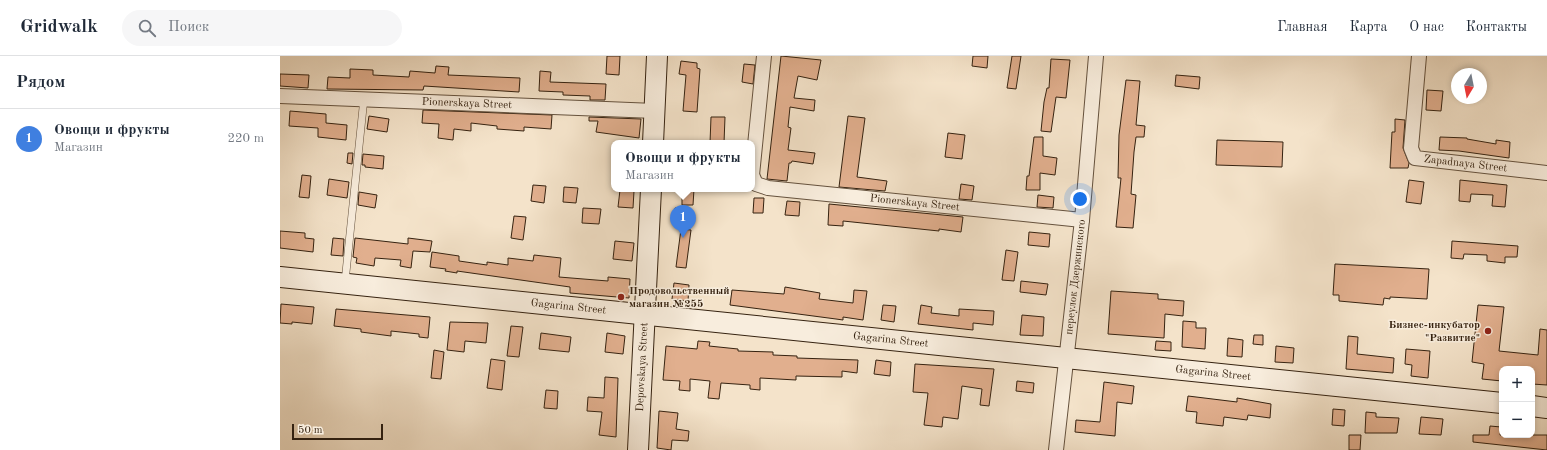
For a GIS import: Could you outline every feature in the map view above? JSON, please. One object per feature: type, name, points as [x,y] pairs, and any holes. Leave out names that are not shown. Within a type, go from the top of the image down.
[{"type":"street","points":[[653,140],[657,56]]},
{"type":"street","name":"Pionerskaya Street","points":[[755,145],[764,56]]},
{"type":"street","name":"переулок Дзержинского","points":[[1056,450],[1082,220],[1096,56]]},
{"type":"street","name":"Zapadnaya Street","points":[[1419,56],[1411,148],[1415,158],[1547,173]]},
{"type":"street","name":"Pionerskaya Street","points":[[280,96],[364,98],[655,111]]},
{"type":"street","name":"Pionerskaya Street","points":[[755,182],[756,184],[768,188],[1082,220]]},
{"type":"street","name":"Depovskaya Street","points":[[638,450],[646,315],[651,192]]},
{"type":"street","name":"Gagarina Street","points":[[280,277],[345,285],[1499,403]]},
{"type":"street","points":[[1535,406],[1547,408]]},
{"type":"lane","points":[[345,285],[364,98]]},
{"type":"building","points":[[607,56],[620,56],[619,75],[606,74]]},
{"type":"building","points":[[781,56],[821,60],[817,80],[798,76],[794,98],[815,100],[814,111],[790,107],[788,127],[791,128],[788,150],[815,153],[813,164],[792,161],[789,163],[787,181],[767,179]]},
{"type":"building","points":[[973,56],[988,56],[987,68],[972,66]]},
{"type":"building","points":[[1012,56],[1021,56],[1016,89],[1007,88]]},
{"type":"building","points":[[1051,59],[1070,60],[1066,98],[1056,97],[1051,132],[1041,131],[1044,102],[1047,88],[1049,88]]},
{"type":"building","points":[[681,61],[697,63],[697,68],[700,69],[697,112],[683,111],[686,75],[679,74]]},
{"type":"building","points":[[744,64],[755,65],[753,84],[742,82]]},
{"type":"building","points":[[436,66],[449,67],[448,75],[520,78],[519,92],[424,86],[423,90],[327,89],[328,77],[350,78],[350,69],[373,70],[373,75],[409,77],[410,71],[435,73]]},
{"type":"building","points":[[540,71],[551,72],[550,82],[606,84],[605,100],[590,100],[590,96],[563,95],[563,92],[539,91]]},
{"type":"building","points":[[280,74],[309,75],[308,88],[280,86]]},
{"type":"building","points":[[1176,75],[1200,77],[1199,89],[1175,86]]},
{"type":"building","points":[[1126,80],[1140,81],[1136,125],[1145,126],[1144,137],[1136,137],[1134,152],[1131,194],[1136,195],[1133,228],[1116,227],[1121,178],[1118,178],[1119,135]]},
{"type":"building","points":[[1427,90],[1443,91],[1441,111],[1426,110]]},
{"type":"building","points":[[423,110],[552,115],[551,129],[524,127],[524,131],[497,129],[497,126],[471,123],[471,131],[454,129],[453,140],[438,138],[439,124],[422,123]]},
{"type":"building","points":[[290,111],[326,114],[326,123],[347,125],[346,140],[318,137],[318,128],[289,126]]},
{"type":"building","points":[[369,116],[389,119],[387,132],[367,129]]},
{"type":"building","points":[[848,116],[865,118],[857,177],[887,181],[885,191],[839,187]]},
{"type":"building","points":[[589,117],[641,119],[639,138],[596,132],[598,121],[589,121]]},
{"type":"building","points":[[711,117],[725,117],[724,140],[710,140]]},
{"type":"building","points":[[1395,119],[1405,120],[1403,148],[1409,163],[1408,168],[1390,168],[1392,132],[1395,132]]},
{"type":"building","points":[[948,133],[965,135],[962,159],[945,157]]},
{"type":"building","points":[[1034,137],[1043,137],[1043,156],[1057,158],[1055,175],[1040,173],[1040,190],[1026,190],[1027,176],[1029,176]]},
{"type":"building","points":[[1440,137],[1467,138],[1496,144],[1496,140],[1510,142],[1509,158],[1459,151],[1439,150]]},
{"type":"building","points":[[1217,140],[1283,142],[1282,167],[1216,165]]},
{"type":"building","points":[[348,153],[353,153],[352,164],[347,163]]},
{"type":"building","points":[[363,154],[384,156],[383,169],[365,167],[365,165],[362,165]]},
{"type":"building","points":[[302,175],[311,176],[309,198],[299,197]]},
{"type":"building","points":[[329,179],[349,182],[347,198],[327,195]]},
{"type":"building","points":[[1409,180],[1424,182],[1421,204],[1406,202]]},
{"type":"building","points":[[1460,180],[1507,185],[1505,207],[1492,206],[1493,195],[1471,194],[1470,202],[1459,201]]},
{"type":"building","points":[[961,184],[974,186],[972,200],[959,199]]},
{"type":"building","points":[[533,185],[546,186],[544,203],[531,201]]},
{"type":"building","points":[[564,187],[578,188],[576,203],[563,202]]},
{"type":"building","points":[[359,192],[377,195],[375,208],[358,205]]},
{"type":"building","points":[[620,192],[634,192],[633,208],[618,207]]},
{"type":"building","points":[[682,192],[694,192],[693,205],[682,205]]},
{"type":"building","points":[[1038,195],[1054,197],[1053,208],[1037,207]]},
{"type":"building","points":[[754,198],[764,198],[763,213],[753,213]]},
{"type":"building","points":[[787,201],[800,202],[799,216],[785,215]]},
{"type":"building","points":[[829,204],[963,217],[961,232],[843,221],[843,226],[828,225]]},
{"type":"building","points":[[583,208],[601,209],[599,224],[582,223]]},
{"type":"building","points":[[675,208],[690,208],[689,221],[674,221]]},
{"type":"building","points":[[514,216],[526,217],[523,240],[511,238]]},
{"type":"building","points":[[681,229],[691,230],[686,268],[676,267]]},
{"type":"building","points":[[280,231],[305,233],[305,238],[314,239],[313,252],[280,248]]},
{"type":"building","points":[[1029,232],[1050,234],[1049,247],[1028,245]]},
{"type":"building","points":[[333,238],[344,239],[343,256],[331,255]]},
{"type":"building","points":[[355,238],[408,244],[408,238],[432,241],[430,252],[413,251],[411,268],[400,266],[401,260],[375,258],[374,266],[356,263],[357,258],[353,257]]},
{"type":"building","points":[[615,241],[634,243],[632,261],[613,259]]},
{"type":"building","points":[[1452,241],[1518,246],[1517,257],[1505,257],[1505,263],[1487,261],[1487,255],[1464,254],[1463,259],[1451,258]]},
{"type":"building","points":[[1006,250],[1018,252],[1014,281],[1002,280]]},
{"type":"building","points":[[432,252],[459,256],[459,261],[487,265],[487,262],[508,265],[508,258],[533,261],[534,255],[561,258],[559,277],[608,281],[608,277],[630,279],[629,298],[570,293],[570,287],[457,271],[457,273],[445,271],[446,269],[430,267]]},
{"type":"building","points":[[1335,264],[1429,269],[1427,299],[1390,297],[1390,299],[1384,298],[1383,305],[1339,301],[1339,295],[1333,295]]},
{"type":"building","points":[[1021,281],[1048,284],[1046,295],[1020,292]]},
{"type":"building","points":[[674,283],[689,285],[688,301],[672,299]]},
{"type":"building","points":[[785,287],[820,293],[819,299],[853,303],[854,290],[867,291],[863,320],[843,317],[843,320],[730,305],[732,290],[784,294]]},
{"type":"building","points":[[1111,291],[1158,294],[1158,299],[1184,301],[1183,316],[1165,314],[1164,338],[1108,334]]},
{"type":"building","points":[[281,304],[314,307],[312,324],[292,322],[292,324],[280,323]]},
{"type":"building","points":[[883,305],[896,306],[894,322],[881,320]]},
{"type":"building","points":[[921,305],[932,307],[931,313],[959,316],[959,309],[994,311],[993,325],[973,323],[973,330],[918,324]]},
{"type":"building","name":"Бизнес-инкубатор \"Развитие\"","points":[[1478,305],[1504,307],[1499,351],[1538,355],[1540,329],[1547,330],[1547,385],[1535,384],[1535,366],[1499,366],[1499,381],[1482,379],[1484,364],[1472,362]]},
{"type":"building","points":[[336,309],[430,317],[428,338],[419,337],[419,334],[391,331],[391,336],[361,332],[361,329],[334,326]]},
{"type":"building","points":[[1022,315],[1044,317],[1043,336],[1020,335]]},
{"type":"building","points":[[1183,321],[1196,322],[1196,328],[1206,328],[1205,349],[1182,347]]},
{"type":"building","points":[[450,322],[488,323],[486,343],[465,341],[464,352],[447,350]]},
{"type":"building","points":[[511,326],[523,327],[519,357],[507,356]]},
{"type":"building","points":[[541,333],[571,337],[569,352],[539,349]]},
{"type":"building","points":[[607,333],[625,336],[623,354],[605,352]]},
{"type":"building","points":[[1254,335],[1263,335],[1263,345],[1253,344]]},
{"type":"building","points":[[1348,336],[1358,337],[1357,354],[1394,358],[1393,373],[1346,369]]},
{"type":"building","points":[[1228,338],[1243,340],[1242,357],[1227,356]]},
{"type":"building","points":[[698,341],[710,342],[709,346],[738,349],[738,351],[773,352],[773,355],[797,356],[797,358],[858,360],[857,373],[842,371],[842,377],[796,376],[796,380],[760,378],[760,390],[750,389],[750,385],[721,383],[719,399],[708,398],[710,381],[690,379],[690,391],[679,390],[680,381],[663,380],[666,346],[697,349]]},
{"type":"building","points":[[1156,341],[1171,342],[1171,351],[1155,350]]},
{"type":"building","points":[[1276,346],[1294,348],[1293,363],[1275,362]]},
{"type":"building","points":[[1406,349],[1430,351],[1428,378],[1411,376],[1412,365],[1405,364]]},
{"type":"building","points":[[434,350],[444,352],[441,379],[431,378]]},
{"type":"building","points":[[491,359],[505,361],[502,390],[487,388]]},
{"type":"building","points":[[876,360],[891,362],[890,376],[874,374]]},
{"type":"building","points":[[915,364],[994,369],[989,406],[980,405],[982,389],[962,386],[958,419],[943,417],[942,427],[924,425],[928,393],[913,392]]},
{"type":"building","points":[[605,377],[618,378],[616,437],[599,435],[602,412],[587,411],[588,397],[604,398]]},
{"type":"building","points":[[1017,381],[1034,383],[1033,393],[1016,391]]},
{"type":"building","points":[[1104,382],[1134,386],[1132,404],[1117,402],[1115,436],[1075,432],[1076,420],[1100,422]]},
{"type":"building","points":[[546,390],[558,391],[557,409],[544,408]]},
{"type":"building","points":[[1188,396],[1237,402],[1237,398],[1271,404],[1270,418],[1248,415],[1247,420],[1224,417],[1223,426],[1196,423],[1197,412],[1186,411]]},
{"type":"building","points":[[1333,409],[1345,410],[1344,426],[1332,425]]},
{"type":"building","points":[[659,411],[678,413],[676,429],[689,431],[688,441],[672,440],[671,450],[657,448]]},
{"type":"building","points":[[1366,412],[1376,413],[1376,417],[1399,418],[1397,433],[1365,433]]},
{"type":"building","points":[[1421,417],[1443,419],[1441,435],[1419,434]]},
{"type":"building","points":[[1490,426],[1499,427],[1499,438],[1535,438],[1535,435],[1547,435],[1547,450],[1473,442],[1473,435],[1489,435]]},
{"type":"building","points":[[1349,435],[1361,435],[1360,450],[1349,450]]},
{"type":"place","name":"Овощи и фрукты","points":[[683,238]]},
{"type":"place","name":"Продовольственный магазин №255","points":[[621,297]]},
{"type":"place","name":"Бизнес-инкубатор \"Развитие\"","points":[[1488,331]]}]
